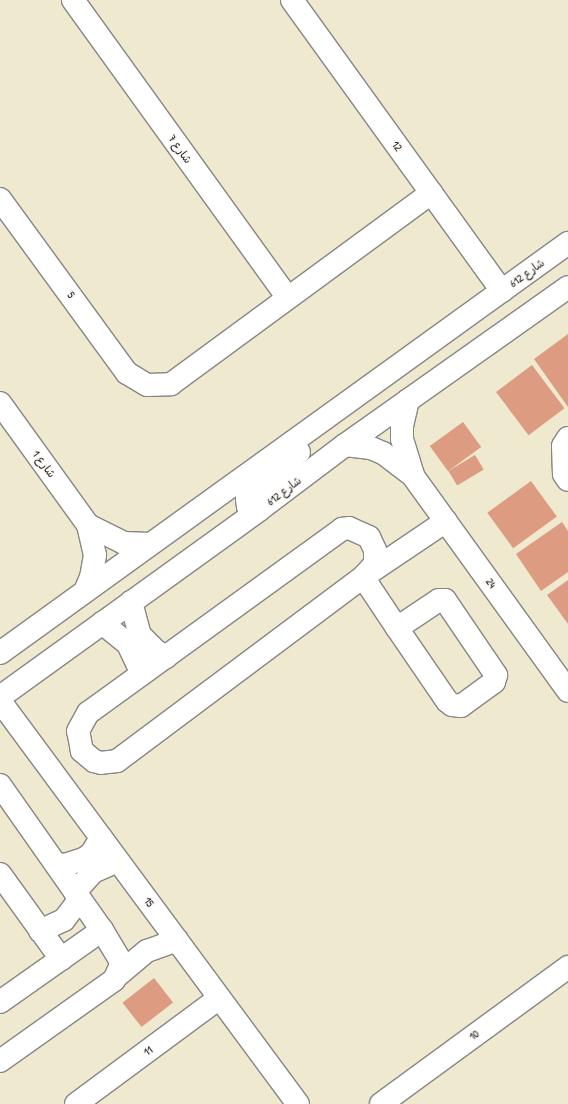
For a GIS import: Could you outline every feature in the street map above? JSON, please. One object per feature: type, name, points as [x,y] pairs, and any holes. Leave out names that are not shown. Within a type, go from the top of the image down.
[{"type":"street","name":"شارع 7","points":[[73,0],[286,297]]},
{"type":"street","name":"12","points":[[292,0],[502,291]]},
{"type":"street","points":[[286,297],[431,193]]},
{"type":"street","name":"5","points":[[0,200],[128,373],[147,385],[171,384],[286,297]]},
{"type":"street","name":"شارع 612","points":[[0,653],[568,244]]},
{"type":"street","points":[[534,312],[568,280]]},
{"type":"street","name":"شارع 612","points":[[0,697],[259,510],[345,445],[568,287]]},
{"type":"street","name":"24","points":[[408,400],[402,439],[413,476]]},
{"type":"street","name":"شارع 1","points":[[0,403],[88,525],[95,555],[91,577],[85,591]]},
{"type":"street","points":[[259,510],[248,508],[247,499],[306,446],[336,411]]},
{"type":"street","points":[[568,438],[563,446],[564,474],[568,480]]},
{"type":"street","name":"24","points":[[345,445],[371,448],[383,453],[413,476],[568,691]]},
{"type":"street","points":[[363,578],[375,564],[373,543],[363,532],[349,528],[342,529],[83,718],[78,738],[88,757],[102,763],[117,761],[363,578],[446,521]]},
{"type":"street","name":"شارع 1","points":[[88,525],[124,542],[150,544]]},
{"type":"street","points":[[363,578],[397,628],[452,705],[461,706],[494,682],[496,675],[445,600],[440,600],[397,628]]},
{"type":"street","points":[[131,602],[135,624],[140,635],[156,651],[166,657]]},
{"type":"street","points":[[102,623],[128,644],[142,674]]},
{"type":"street","name":"15","points":[[0,701],[298,1104]]},
{"type":"street","points":[[0,785],[114,948],[122,963],[118,975]]},
{"type":"street","points":[[56,864],[70,864],[84,859],[91,854],[101,838]]},
{"type":"street","points":[[40,930],[64,920],[92,872],[118,861]]},
{"type":"street","points":[[0,874],[61,959]]},
{"type":"street","points":[[114,948],[142,940],[162,921]]},
{"type":"street","points":[[0,1002],[102,930]]},
{"type":"street","points":[[0,1061],[118,975],[147,951],[177,940]]},
{"type":"street","name":"10","points":[[381,1104],[568,967]]},
{"type":"street","name":"11","points":[[76,1104],[219,998]]},
{"type":"building","points":[[568,334],[568,407],[534,359]]},
{"type":"building","points":[[532,365],[564,408],[529,435],[496,392]]},
{"type":"building","points":[[463,422],[481,447],[448,471],[430,446]]},
{"type":"building","points":[[475,455],[484,470],[457,486],[448,471]]},
{"type":"building","points":[[531,481],[557,517],[513,548],[487,513]]},
{"type":"building","points":[[562,522],[568,531],[568,572],[541,591],[516,554]]},
{"type":"building","points":[[568,580],[568,624],[547,595]]},
{"type":"building","points":[[154,978],[173,1002],[142,1027],[122,1003]]}]
